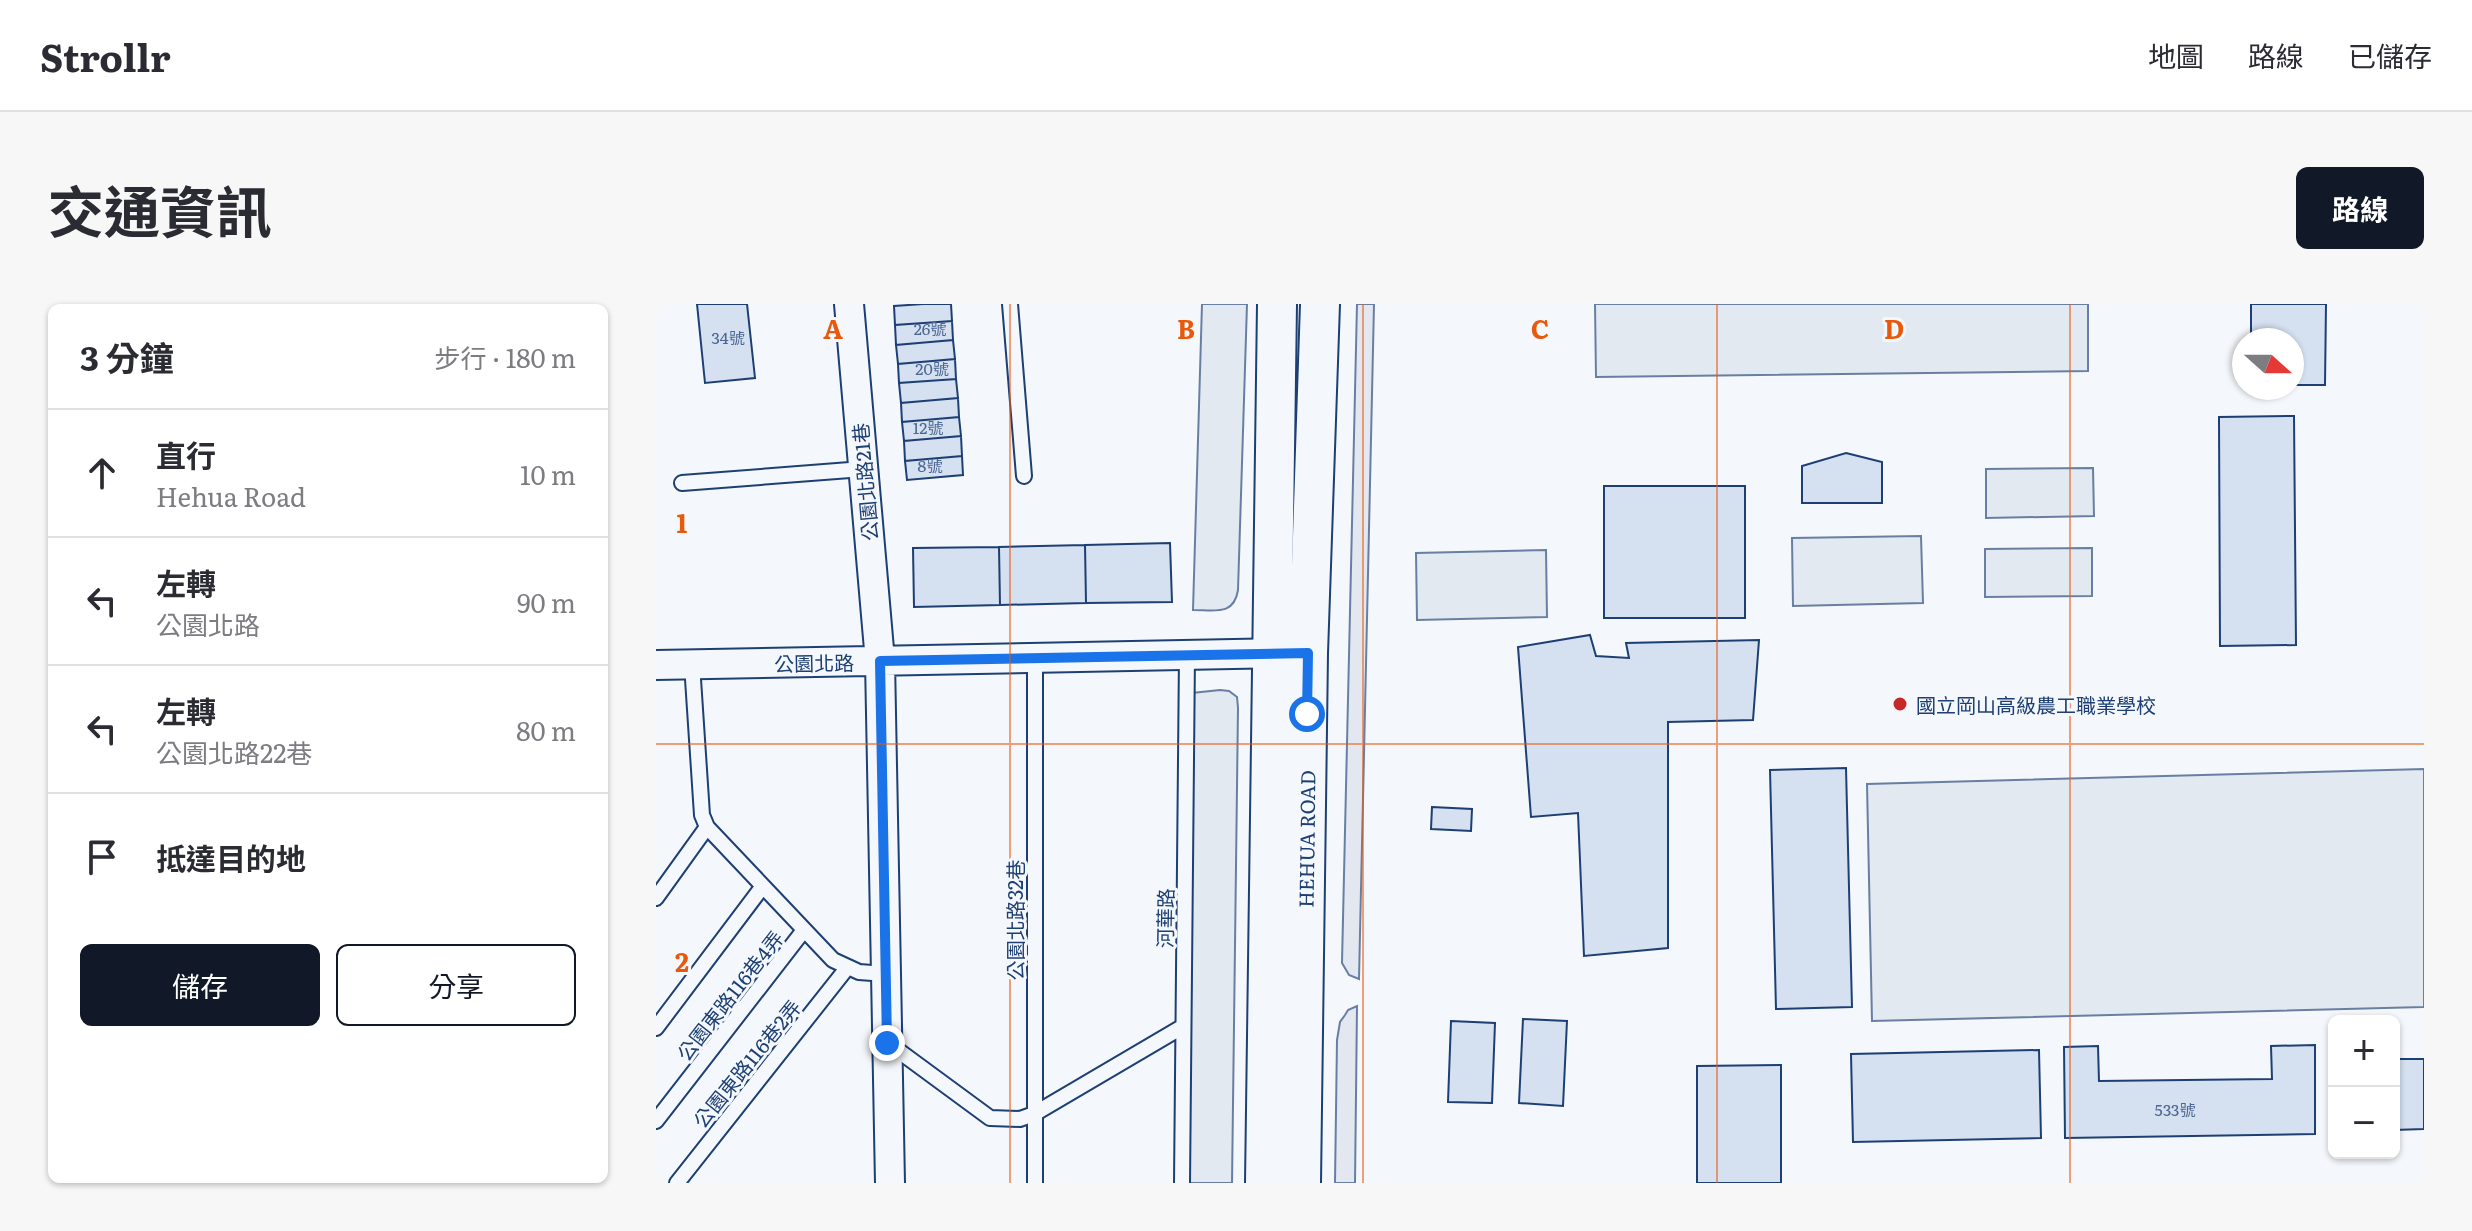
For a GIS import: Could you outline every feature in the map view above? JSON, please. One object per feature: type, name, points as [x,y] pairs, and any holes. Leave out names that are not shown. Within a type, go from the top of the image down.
[{"type":"street","name":"公園北路21巷","points":[[849,304],[880,661],[890,1183]]},
{"type":"street","name":"HEHUA ROAD","points":[[1277,304],[1290,653],[1301,1183]]},
{"type":"street","name":"HEHUA ROAD","points":[[1265,1183],[1290,653],[1320,304]]},
{"type":"street","name":"公園北路","points":[[656,665],[1290,653]]},
{"type":"lane","points":[[1010,304],[1024,476]]},
{"type":"lane","points":[[682,483],[863,469]]},
{"type":"lane","name":"河華路","points":[[1182,1183],[1187,654]]},
{"type":"lane","name":"公園北路32巷","points":[[1035,657],[1035,1183]]},
{"type":"lane","points":[[692,664],[702,815],[707,827],[833,960],[847,968],[886,974]]},
{"type":"lane","points":[[656,898],[707,827]]},
{"type":"lane","points":[[656,1028],[763,886]]},
{"type":"lane","name":"公園東路116巷4弄","points":[[656,1121],[804,930]]},
{"type":"lane","name":"公園東路116巷2弄","points":[[677,1183],[847,968]]},
{"type":"lane","points":[[887,1043],[990,1118],[1020,1119],[1034,1114],[1182,1027]]},
{"type":"shaded area","points":[[1202,304],[1247,304],[1238,590],[1228,608],[1216,611],[1193,610]]},
{"type":"shaded area","points":[[1357,304],[1374,304],[1359,979],[1349,975],[1342,963]]},
{"type":"shaded area","points":[[1595,304],[2088,304],[2088,371],[1596,377]]},
{"type":"shaded area","points":[[2093,468],[2094,516],[1986,518],[1986,469]]},
{"type":"shaded area","points":[[1921,536],[1923,603],[1793,606],[1792,538]]},
{"type":"shaded area","points":[[2092,548],[2092,596],[1985,597],[1985,549]]},
{"type":"shaded area","points":[[1546,550],[1547,617],[1417,620],[1416,553]]},
{"type":"shaded area","points":[[1229,691],[1237,697],[1238,708],[1232,1183],[1188,1183],[1192,693]]},
{"type":"shaded area","points":[[2424,769],[2424,1007],[1872,1021],[1867,784]]},
{"type":"shaded area","points":[[1357,1006],[1355,1183],[1335,1183],[1337,1040],[1340,1022],[1348,1010]]},
{"type":"building","points":[[697,304],[747,304],[755,378],[705,383]]},
{"type":"building","points":[[951,304],[952,321],[895,325],[894,306]]},
{"type":"building","points":[[2251,304],[2326,304],[2325,385],[2304,385],[2304,328],[2251,328]]},
{"type":"building","points":[[952,321],[953,340],[896,345],[895,325]]},
{"type":"building","points":[[953,340],[955,359],[898,364],[896,345]]},
{"type":"building","points":[[955,359],[956,379],[899,383],[898,364]]},
{"type":"building","points":[[956,379],[958,398],[901,403],[899,383]]},
{"type":"building","points":[[958,398],[959,417],[902,422],[901,403]]},
{"type":"building","points":[[2294,416],[2296,645],[2220,646],[2219,417]]},
{"type":"building","points":[[959,417],[961,436],[904,441],[902,422]]},
{"type":"building","points":[[961,436],[962,456],[905,461],[904,441]]},
{"type":"building","points":[[1846,453],[1882,462],[1882,503],[1802,503],[1802,466]]},
{"type":"building","points":[[962,456],[963,475],[907,480],[905,461]]},
{"type":"building","points":[[1604,486],[1745,486],[1745,618],[1604,618]]},
{"type":"building","points":[[1170,543],[1172,602],[1086,603],[1085,545]]},
{"type":"building","points":[[1085,545],[1086,603],[1000,605],[999,547]]},
{"type":"building","points":[[999,547],[1000,605],[914,607],[913,548]]},
{"type":"building","points":[[1590,635],[1596,656],[1629,658],[1626,643],[1759,640],[1753,720],[1668,722],[1668,948],[1584,956],[1578,813],[1531,817],[1518,647]]},
{"type":"building","points":[[1846,768],[1852,1007],[1776,1009],[1770,770]]},
{"type":"building","points":[[1432,807],[1472,809],[1471,831],[1431,829]]},
{"type":"building","points":[[1523,1019],[1567,1021],[1563,1106],[1519,1103]]},
{"type":"building","points":[[1451,1021],[1495,1023],[1492,1103],[1448,1102]]},
{"type":"building","points":[[2315,1045],[2315,1134],[2065,1138],[2064,1047],[2098,1046],[2099,1081],[2272,1079],[2271,1046]]},
{"type":"building","points":[[2039,1050],[2041,1138],[1853,1142],[1851,1054]]},
{"type":"building","points":[[2400,1059],[2424,1059],[2424,1129],[2400,1130]]},
{"type":"building","points":[[1781,1065],[1781,1183],[1697,1183],[1697,1066]]},
{"type":"place","name":"國立岡山高級農工職業學校","points":[[1900,704]]},
{"type":"route","points":[[887,1043],[880,661],[1308,653],[1307,714]]}]
